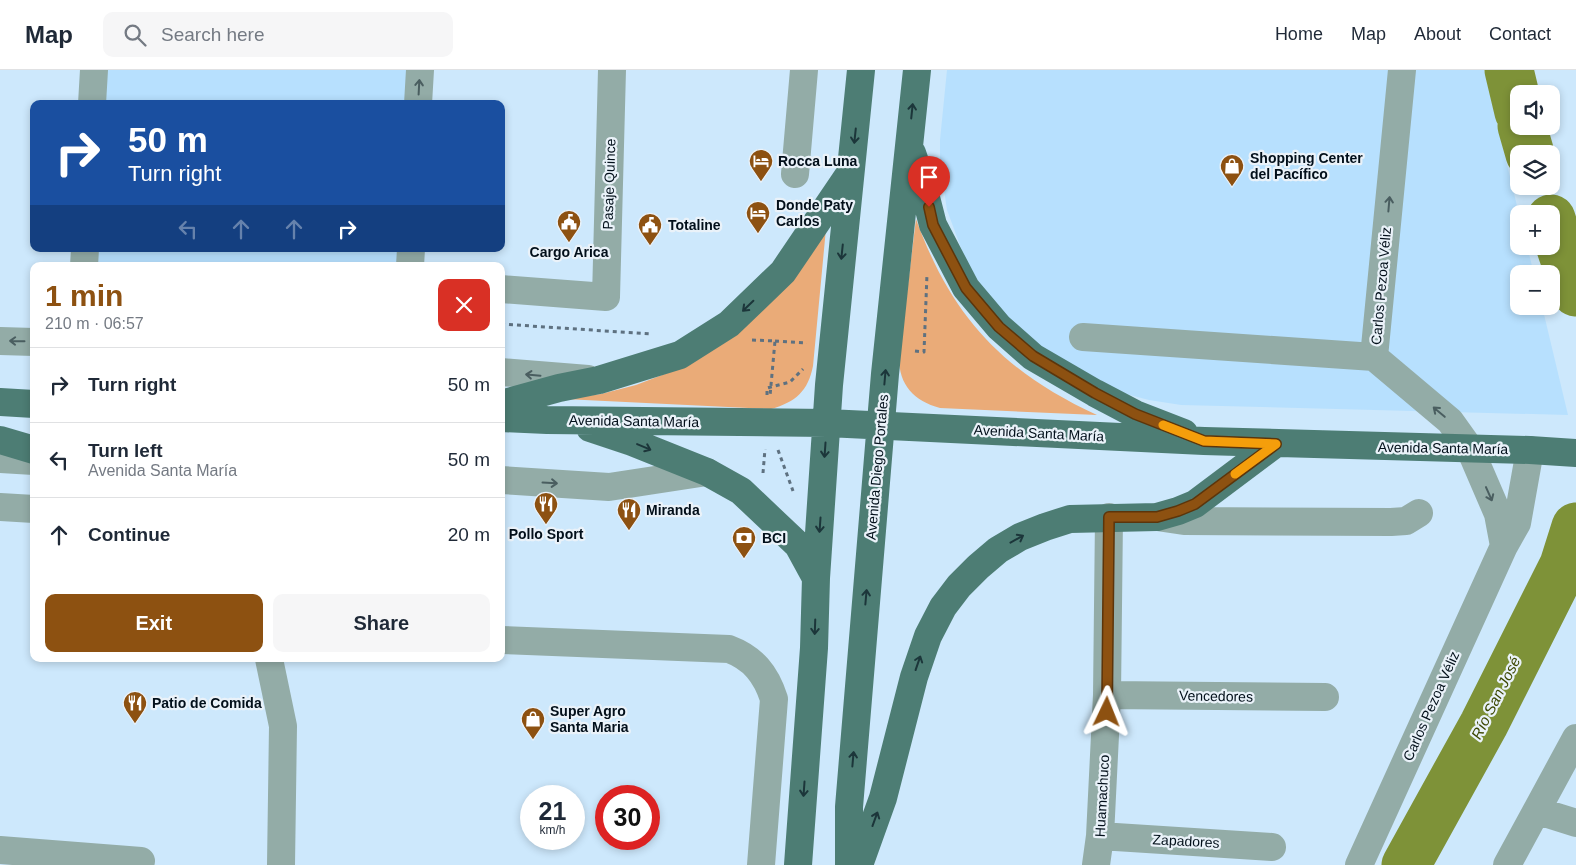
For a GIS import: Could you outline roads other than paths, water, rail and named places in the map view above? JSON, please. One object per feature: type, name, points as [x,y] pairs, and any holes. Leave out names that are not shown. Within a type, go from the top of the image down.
[{"type":"main road","points":[[798,865],[814,648],[816,578],[827,422],[836,311],[861,70]]},
{"type":"main road","name":"Avenida Diego Portales","points":[[849,865],[849,807],[881,425],[917,70]]},
{"type":"main road","points":[[909,143],[922,182],[933,225],[966,288],[999,327],[1033,356],[1095,393],[1135,414],[1204,441]]},
{"type":"main road","points":[[505,403],[559,388],[600,380],[680,355],[729,324],[783,272],[852,171]]},
{"type":"main road","points":[[0,402],[30,404]]},
{"type":"main road","name":"Avenida Santa María","points":[[505,418],[827,422],[1204,441],[1539,451],[1576,454]]},
{"type":"main road","points":[[547,420],[592,428],[632,442],[707,472],[741,491],[798,545],[816,578]]},
{"type":"main road","points":[[0,440],[30,449]]},
{"type":"main road","points":[[859,865],[883,798],[914,677],[928,636],[943,607],[959,586],[998,550],[1020,537],[1045,526],[1070,519],[1157,517],[1195,504],[1276,444]]},
{"type":"street","points":[[92,100],[94,70]]},
{"type":"street","points":[[418,100],[420,70]]},
{"type":"street","name":"Pasaje Quince","points":[[505,290],[606,297],[612,70]]},
{"type":"street","points":[[795,174],[804,70]]},
{"type":"street","name":"Carlos Pezoa Véliz","points":[[1402,70],[1374,357],[1450,421],[1470,449],[1498,514],[1504,546]]},
{"type":"street","points":[[1083,337],[1374,357]]},
{"type":"street","points":[[0,341],[30,342]]},
{"type":"street","points":[[505,372],[600,380]]},
{"type":"street","name":"Carlos Pezoa Véliz","points":[[1359,865],[1504,546],[1517,523],[1539,451]]},
{"type":"street","points":[[0,459],[30,461]]},
{"type":"street","points":[[505,480],[609,487],[707,472]]},
{"type":"street","points":[[0,507],[30,509]]},
{"type":"street","points":[[1157,517],[1184,521],[1390,522],[1406,521],[1419,513]]},
{"type":"street","name":"Huamachuco","points":[[1096,865],[1100,836],[1108,695],[1109,517]]},
{"type":"street","points":[[505,640],[728,650],[749,659],[766,678],[774,699],[762,865]]},
{"type":"street","points":[[270,662],[283,726],[281,865]]},
{"type":"street","name":"Vencedores","points":[[1108,695],[1325,697]]},
{"type":"street","points":[[1507,865],[1576,738]]},
{"type":"street","points":[[1538,811],[1576,823]]},
{"type":"street","name":"Zapadores","points":[[1100,836],[1272,847]]},
{"type":"street","points":[[0,850],[141,862]]},
{"type":"waterway","name":"Río San José","points":[[1509,70],[1513,85]]},
{"type":"waterway","name":"Río San José","points":[[1525,135],[1527,145]]},
{"type":"waterway","name":"Río San José","points":[[1560,245],[1576,292]]},
{"type":"waterway","name":"Río San José","points":[[1406,865],[1484,724],[1564,565],[1576,527]]},
{"type":"place","name":"Rocca Luna","points":[[761,182]]},
{"type":"place","name":"Shopping Center del Pacífico","points":[[1232,187]]},
{"type":"place","name":"Donde Paty Carlos","points":[[758,234]]},
{"type":"place","name":"Cargo Arica","points":[[569,243]]},
{"type":"place","name":"Totaline","points":[[650,246]]},
{"type":"place","name":"Pollo Sport","points":[[546,525]]},
{"type":"place","name":"Miranda","points":[[629,531]]},
{"type":"place","name":"BCI","points":[[744,559]]},
{"type":"place","name":"Patio de Comida","points":[[135,724]]},
{"type":"place","name":"Super Agro Santa Maria","points":[[533,740]]}]
